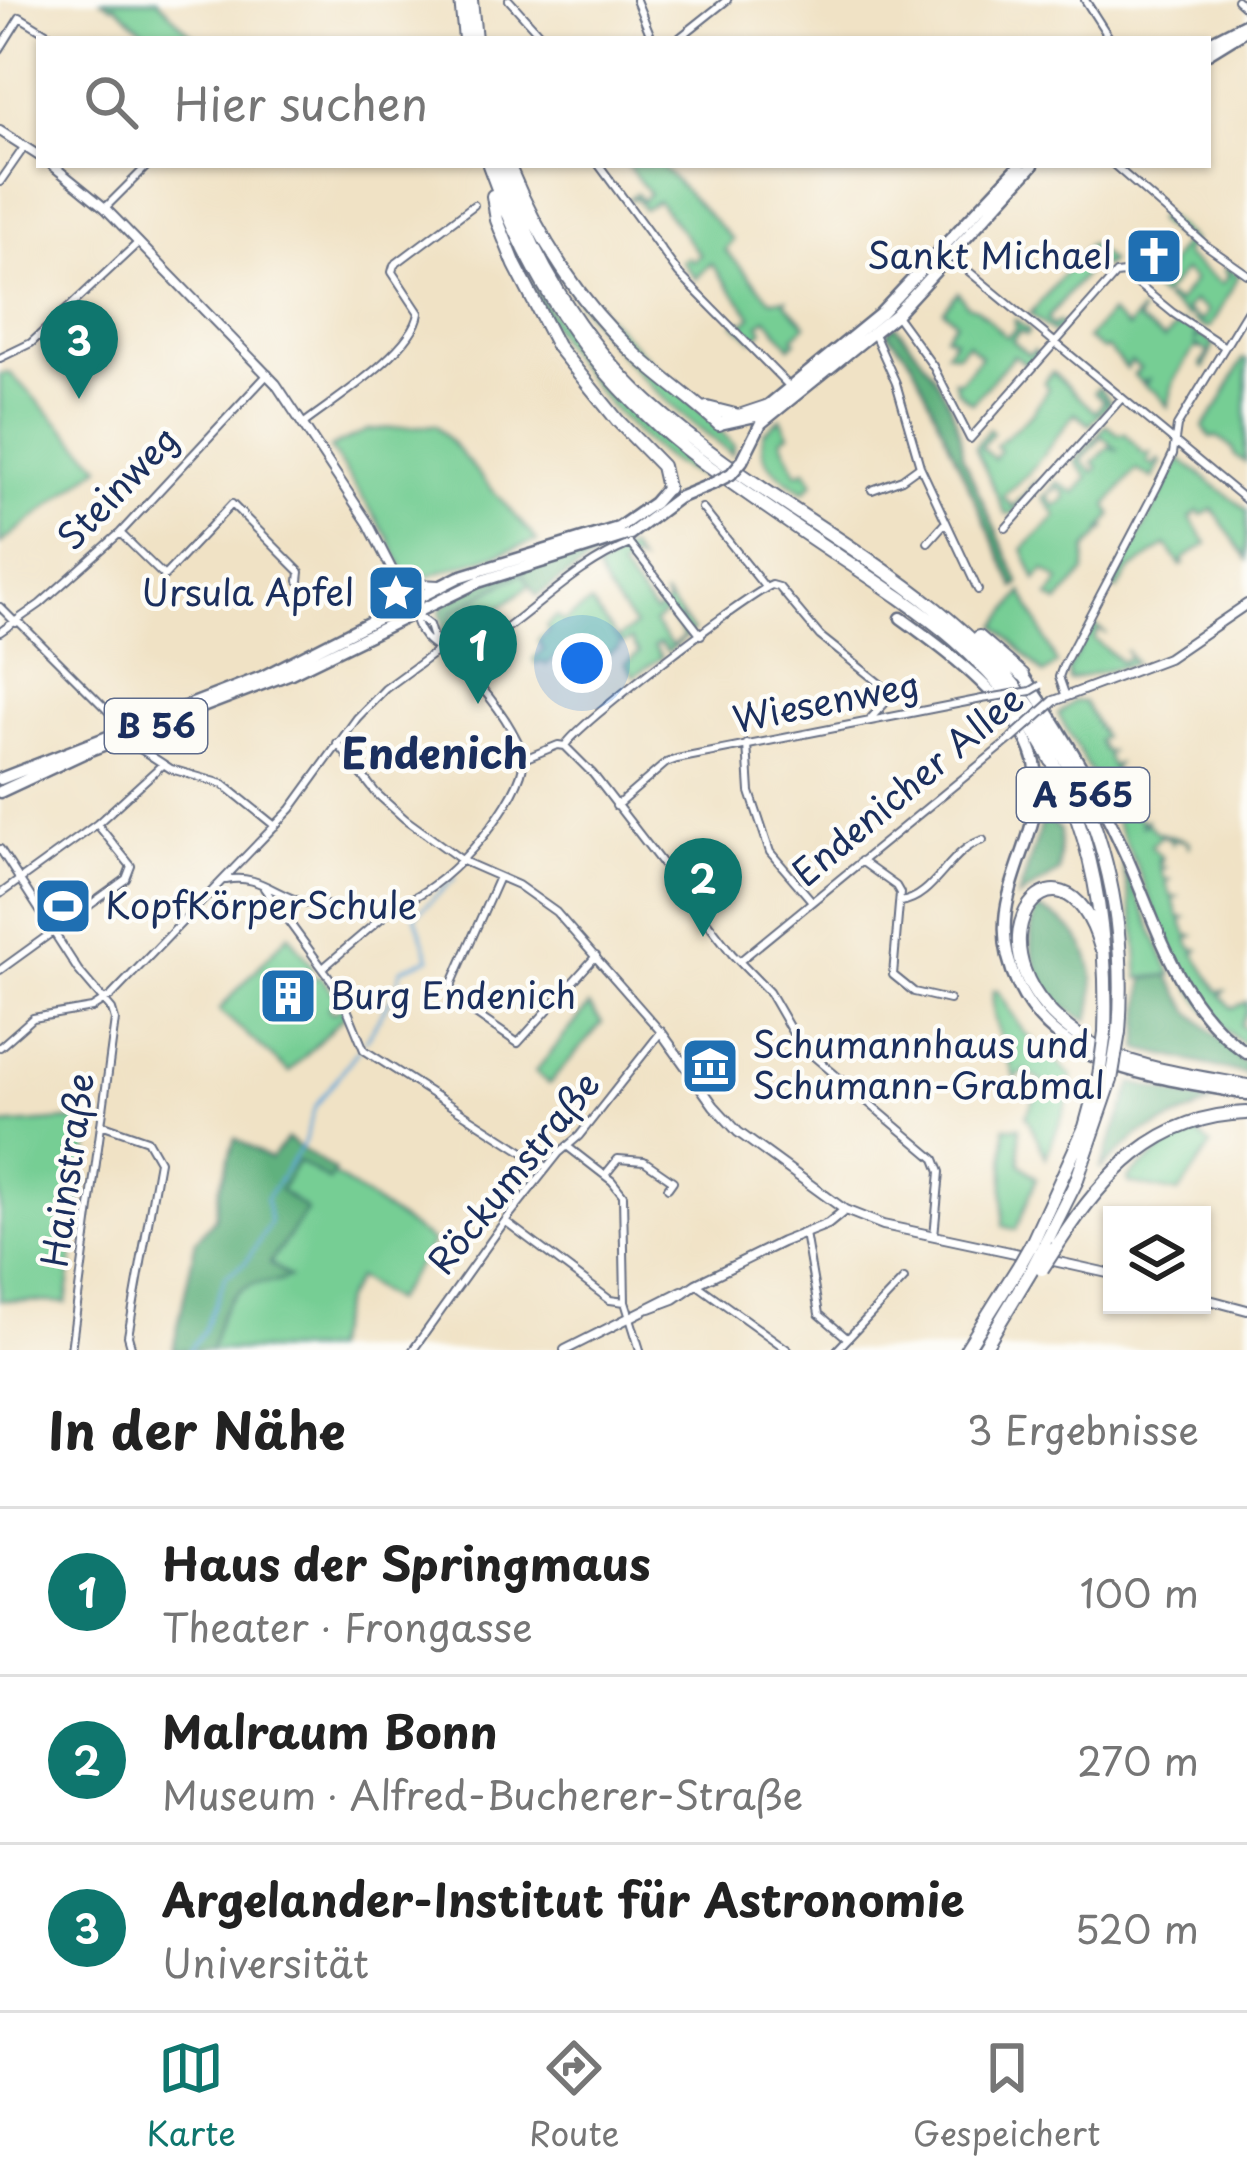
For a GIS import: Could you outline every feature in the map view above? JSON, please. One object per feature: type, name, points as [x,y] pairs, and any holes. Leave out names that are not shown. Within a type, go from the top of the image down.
[{"type":"highway","points":[[461,0],[465,36]]},
{"type":"highway","points":[[471,0],[475,36]]},
{"type":"highway","points":[[488,168],[497,220],[536,310],[581,377],[662,466],[667,488]]},
{"type":"highway","name":"A 565","points":[[489,168],[527,260],[563,320],[607,375],[687,451],[934,624],[1005,694],[1050,760],[1080,823],[1106,935],[1113,1032]]},
{"type":"highway","name":"A 565","points":[[506,168],[520,220],[560,295],[583,329],[646,400],[710,454],[934,607],[1031,704],[1087,802],[1110,874],[1122,977],[1105,1078],[1076,1182],[983,1350]]},
{"type":"highway","points":[[507,168],[536,226],[593,310],[634,354],[719,424]]},
{"type":"highway","points":[[700,405],[739,416],[769,406]]},
{"type":"highway","points":[[887,592],[980,675],[1012,718]]},
{"type":"highway","points":[[934,607],[961,622],[1023,675]]},
{"type":"highway","points":[[1107,971],[1092,920],[1075,898],[1064,892],[1044,894],[1024,909],[1017,931],[1023,966],[1039,998],[1065,1026],[1113,1054],[1247,1090]]},
{"type":"highway","points":[[1045,1244],[1135,1151],[1195,1120],[1247,1113]]},
{"type":"highway","name":"A 565","points":[[966,1350],[1032,1266]]},
{"type":"main road","points":[[1211,42],[1247,26]]},
{"type":"main road","points":[[1211,50],[1247,26]]},
{"type":"main road","name":"B 56","points":[[761,423],[896,315],[1018,168]]},
{"type":"main road","name":"B 56","points":[[719,424],[745,420],[793,387],[947,253],[1030,168]]},
{"type":"main road","name":"B 56","points":[[0,779],[262,677],[411,607],[433,603],[496,574],[630,539],[688,493],[730,474],[742,461],[769,406]]},
{"type":"main road","name":"B 56","points":[[639,515],[667,488]]},
{"type":"main road","name":"B 56","points":[[0,792],[90,750],[291,674],[411,607],[440,585],[503,560],[589,538],[639,515],[663,510]]},
{"type":"main road","points":[[901,618],[970,673],[1012,718],[1027,742],[1037,778],[1033,821],[1009,894],[1004,934],[1008,961],[1024,997],[1046,1026],[1086,1054],[1137,1072],[1247,1090]]},
{"type":"main road","points":[[1023,675],[1075,752],[1185,989],[1221,1033],[1247,1053]]},
{"type":"street","points":[[509,0],[541,36]]},
{"type":"street","points":[[636,0],[651,36]]},
{"type":"street","points":[[682,36],[727,0]]},
{"type":"street","points":[[1084,0],[1108,36]]},
{"type":"street","points":[[1237,0],[1247,9]]},
{"type":"street","points":[[0,49],[20,17],[51,36]]},
{"type":"street","points":[[0,130],[36,154]]},
{"type":"street","points":[[0,182],[25,146]]},
{"type":"street","points":[[56,168],[105,208],[268,374],[368,524],[425,641],[454,660],[503,716],[524,760]]},
{"type":"street","points":[[105,208],[145,168]]},
{"type":"street","points":[[601,168],[679,274],[793,387]]},
{"type":"street","points":[[1117,168],[1207,246],[1247,274]]},
{"type":"street","points":[[303,424],[414,331],[419,314],[392,272],[394,265],[474,205]]},
{"type":"street","points":[[0,358],[31,344],[139,242]]},
{"type":"street","points":[[947,253],[1247,501]]},
{"type":"street","points":[[896,299],[896,315],[933,366],[970,439],[1110,279],[1124,273],[1173,313],[1225,346]]},
{"type":"street","points":[[1065,694],[1059,677],[1157,488],[1177,426],[1247,311]]},
{"type":"street","points":[[874,334],[896,383],[920,466],[977,590]]},
{"type":"street","name":"Steinweg","points":[[0,632],[120,532],[268,374]]},
{"type":"street","points":[[1006,528],[1121,399]]},
{"type":"street","points":[[872,490],[920,466]]},
{"type":"street","points":[[223,493],[300,572],[299,581]]},
{"type":"street","points":[[120,532],[164,576],[232,504]]},
{"type":"street","points":[[702,508],[765,587]]},
{"type":"street","points":[[928,542],[944,524]]},
{"type":"street","points":[[454,660],[478,650],[630,539],[701,635]]},
{"type":"street","points":[[399,583],[440,585]]},
{"type":"street","points":[[565,746],[597,714],[765,587],[779,587],[828,643],[884,686],[885,703],[872,718]]},
{"type":"street","points":[[428,625],[433,603]]},
{"type":"street","name":"Endenicher Allee","points":[[741,960],[1054,701],[1163,660],[1247,604]]},
{"type":"street","points":[[0,607],[110,713]]},
{"type":"street","points":[[411,607],[428,625],[437,651]]},
{"type":"street","points":[[0,1047],[33,1018],[83,1010],[105,1000],[275,826],[337,743],[385,689],[437,651]]},
{"type":"street","name":"Wiesenweg","points":[[616,806],[666,763],[872,718],[894,718],[1030,691],[1059,677]]},
{"type":"street","points":[[131,743],[163,764],[224,784],[275,826]]},
{"type":"street","points":[[337,743],[388,805],[463,861],[500,877],[556,913],[661,1032],[738,1132],[845,1210],[883,1226],[1103,1272]]},
{"type":"street","points":[[747,744],[750,792],[770,852],[811,900]]},
{"type":"street","points":[[323,968],[399,903],[418,895],[463,861],[509,798],[524,760],[565,746],[769,992],[799,1044],[939,1165],[934,1236]]},
{"type":"street","points":[[0,894],[98,824],[163,764]]},
{"type":"street","points":[[0,970],[126,879],[131,870],[98,824]]},
{"type":"street","points":[[900,902],[915,899],[969,844],[983,840]]},
{"type":"street","points":[[0,849],[86,982],[105,1000]]},
{"type":"street","points":[[862,861],[896,886],[900,902],[892,975],[914,992],[949,1000]]},
{"type":"street","points":[[238,863],[244,877]]},
{"type":"street","points":[[223,881],[244,877],[311,903],[399,903]]},
{"type":"street","points":[[500,877],[451,991],[458,1002],[518,1043],[596,956]]},
{"type":"street","points":[[257,881],[350,1008],[362,1046],[548,1167]]},
{"type":"street","name":"Hainstraße","points":[[70,1350],[115,1020],[105,1000]]},
{"type":"street","name":"Röckumstraße","points":[[413,1350],[505,1221],[661,1032]]},
{"type":"street","points":[[101,1124],[147,1140],[159,1161],[128,1336],[132,1350]]},
{"type":"street","points":[[568,1147],[618,1186],[625,1205],[625,1302],[640,1350]]},
{"type":"street","points":[[604,1175],[626,1158],[648,1163],[671,1184],[683,1187]]},
{"type":"street","points":[[565,1350],[833,1221],[845,1210]]},
{"type":"street","points":[[505,1221],[610,1300],[625,1302]]},
{"type":"street","points":[[805,1233],[819,1314],[847,1338]]},
{"type":"street","points":[[837,1350],[904,1279]]},
{"type":"street","points":[[696,1284],[788,1350]]},
{"type":"street","points":[[1211,1300],[1246,1308]]},
{"type":"green space","points":[[102,0],[157,0],[193,36],[150,36]]},
{"type":"green space","points":[[629,168],[663,168],[733,240],[725,250],[771,300],[787,299],[806,325],[790,347],[767,318],[753,340],[734,323],[744,324],[752,316],[711,263],[696,279],[682,261],[688,257],[693,262],[700,255],[658,201],[643,209],[636,199],[629,199],[636,193],[642,201],[649,193]]},
{"type":"green space","points":[[1162,213],[1193,241],[1186,257],[1222,284],[1229,275],[1224,271],[1227,267],[1239,275],[1211,327],[1193,320],[1202,321],[1208,311],[1193,301],[1186,310],[1192,315],[1188,317],[1165,300],[1177,303],[1194,280],[1184,271],[1161,297],[1145,284],[1158,288],[1167,284],[1170,262],[1187,237],[1180,240],[1156,221]]},
{"type":"green space","points":[[1089,244],[1110,261],[1104,267],[1097,261],[1092,265],[1047,319],[1052,326],[1063,325],[1054,333],[1030,314]]},
{"type":"green space","points":[[554,264],[729,440],[734,446],[732,454],[633,368],[592,320]]},
{"type":"green space","points":[[528,278],[609,385],[708,476],[667,459],[622,418],[564,347]]},
{"type":"green space","points":[[958,292],[1006,337],[1015,330],[1015,320],[1029,331],[1026,335],[1020,331],[1012,340],[1029,355],[1034,350],[1038,354],[1028,366],[1014,355],[972,403],[958,391],[954,380],[960,381],[981,356],[967,343],[957,354],[946,351],[955,339],[945,335],[956,321],[943,310]]},
{"type":"green space","points":[[1141,311],[1138,321],[1164,339],[1181,323],[1197,333],[1195,341],[1200,335],[1214,344],[1204,368],[1201,365],[1209,352],[1194,344],[1199,349],[1193,350],[1174,381],[1168,407],[1144,386],[1148,380],[1141,383],[1134,375],[1140,368],[1131,362],[1127,369],[1107,348],[1087,339],[1110,313],[1128,328]]},
{"type":"green space","points":[[895,325],[949,402],[962,455],[1020,584],[1015,588],[912,361],[887,332]]},
{"type":"green space","points":[[1243,359],[1247,360],[1245,462],[1203,427]]},
{"type":"green space","points":[[1052,372],[1095,412],[1104,401],[1094,392],[1098,387],[1110,402],[1090,425],[1075,413],[1028,474],[1003,496],[1013,507],[1039,483],[1006,515],[975,447],[989,429],[993,433],[981,447],[994,459],[1000,450],[996,446],[1033,412]]},
{"type":"green space","points":[[10,373],[101,466],[0,544],[0,374]]},
{"type":"green space","points":[[781,418],[789,434],[781,439],[797,473],[806,470],[814,482],[804,492],[772,468],[763,452],[764,432]]},
{"type":"green space","points":[[436,425],[537,541],[414,581],[406,576],[389,538],[330,448],[368,430]]},
{"type":"green space","points":[[1107,425],[1125,434],[1144,454],[1151,452],[1147,462],[1154,466],[1158,459],[1161,462],[1153,478],[1136,470],[1107,505],[1112,515],[1086,549],[1085,572],[1058,603],[1049,597],[1060,581],[1044,570],[1036,580],[1023,549],[1057,516],[1043,498],[1049,493],[1056,506],[1065,500],[1059,488],[1051,492],[1057,482],[1075,493],[1088,478],[1075,461],[1097,436],[1100,439],[1081,461],[1093,472],[1098,468],[1093,463],[1109,447],[1118,451],[1099,433]]},
{"type":"green space","points":[[1180,459],[1247,510],[1247,559],[1213,509],[1202,515],[1198,511],[1190,518],[1207,543],[1182,560],[1184,564],[1166,545],[1129,571],[1118,590],[1112,588]]},
{"type":"green space","points":[[629,548],[639,563],[631,559],[620,569],[655,613],[667,604],[664,595],[682,617],[674,623],[666,613],[654,623],[672,646],[684,637],[676,625],[684,620],[693,631],[668,652],[660,643],[654,646],[662,657],[634,676],[625,663],[639,653],[631,640],[620,641],[608,654],[605,651],[565,674],[573,666],[565,650],[546,665],[536,664],[533,659],[544,650],[538,640],[557,616],[563,622],[591,603],[617,639],[635,626],[596,570]]},
{"type":"green space","points":[[591,550],[596,557],[537,596],[522,573],[450,613],[463,649],[455,653],[444,648],[438,632],[444,629],[440,610],[452,599],[510,572]]},
{"type":"green space","points":[[523,573],[530,585],[483,620],[484,625],[476,629],[472,623],[465,625],[468,633],[460,636],[449,614]]},
{"type":"green space","points":[[1023,592],[1057,664],[1044,674],[997,626]]},
{"type":"green space","points":[[1093,624],[1107,634],[1099,629],[1094,639],[1121,662],[1130,656],[1135,663],[1069,680],[1068,670]]},
{"type":"green space","points":[[1074,701],[1084,702],[1103,737],[1098,740],[1103,751],[1110,752],[1106,755],[1111,766],[1117,764],[1113,771],[1119,781],[1126,782],[1121,785],[1127,796],[1132,794],[1129,800],[1134,811],[1140,809],[1140,821],[1146,820],[1140,827],[1148,823],[1157,832],[1187,841],[1174,839],[1172,844],[1161,836],[1151,846],[1161,857],[1157,861],[1162,859],[1159,867],[1165,868],[1161,870],[1164,879],[1170,880],[1166,883],[1171,896],[1177,897],[1173,899],[1179,917],[1185,918],[1181,920],[1187,935],[1193,936],[1188,939],[1192,948],[1199,950],[1194,953],[1218,991],[1225,991],[1221,995],[1232,1008],[1247,1002],[1240,1025],[1247,1031],[1247,1046],[1205,1008],[1176,960],[1115,820],[1058,714]]},
{"type":"green space","points":[[1044,817],[1060,830],[1059,872],[1018,898]]},
{"type":"green space","points":[[1122,862],[1172,975],[1139,978],[1136,931]]},
{"type":"green space","points":[[1037,909],[1068,927],[1087,952],[1093,984],[1089,1020],[1060,1003],[1040,975],[1031,942]]},
{"type":"green space","points":[[289,934],[312,966],[309,978],[321,977],[337,998],[328,1009],[333,1013],[342,1006],[346,1014],[289,1072],[219,1010]]},
{"type":"green space","points":[[1168,975],[1190,1011],[1247,1066],[1246,1074],[1139,1049],[1144,979]]},
{"type":"green space","points":[[993,991],[998,991],[1024,1032],[1072,1076],[1069,1099],[1046,1157],[1026,1115],[1044,1083],[1025,1071],[1015,1079],[996,1025]]},
{"type":"green space","points":[[589,1006],[602,1023],[549,1084],[535,1072]]},
{"type":"green space","points":[[1133,1083],[1212,1103],[1140,1134],[1100,1170]]},
{"type":"green space","points":[[92,1123],[66,1303],[0,1300],[0,1125]]},
{"type":"green space","points":[[1005,1127],[1019,1127],[1020,1164],[1037,1178],[1016,1230],[1003,1226]]},
{"type":"green space","points":[[1194,1131],[1211,1146],[1179,1193],[1129,1183],[1128,1178],[1169,1144]]},
{"type":"green space","points":[[235,1138],[270,1159],[287,1139],[335,1171],[329,1181],[298,1161],[280,1190],[307,1210],[270,1263],[289,1277],[251,1285],[234,1296],[223,1312],[211,1350],[173,1350],[196,1240],[215,1218]]},
{"type":"green space","points":[[300,1152],[433,1242],[393,1301],[357,1278],[343,1302],[330,1350],[209,1350],[227,1279]]},
{"type":"waterway","points":[[365,1041],[396,990],[401,969],[430,958],[415,916],[455,878]]},
{"type":"waterway","points":[[189,1350],[204,1330],[226,1276],[246,1262],[270,1224],[266,1199],[304,1143],[315,1107],[359,1049]]},
{"type":"place","name":"Sankt Michael","points":[[1154,256]]},
{"type":"place","name":"Argelander-Institut für Astronomie","points":[[79,399]]},
{"type":"place","name":"Ursula Apfel","points":[[396,593]]},
{"type":"place","name":"Haus der Springmaus","points":[[478,704]]},
{"type":"place","name":"KopfKörperSchule","points":[[63,906]]},
{"type":"place","name":"Malraum Bonn","points":[[703,937]]},
{"type":"place","name":"Burg Endenich","points":[[288,996]]},
{"type":"place","name":"Schumannhaus und Schumann-Grabmal","points":[[710,1066]]},
{"type":"district","name":"Endenich","points":[[435,754]]}]
